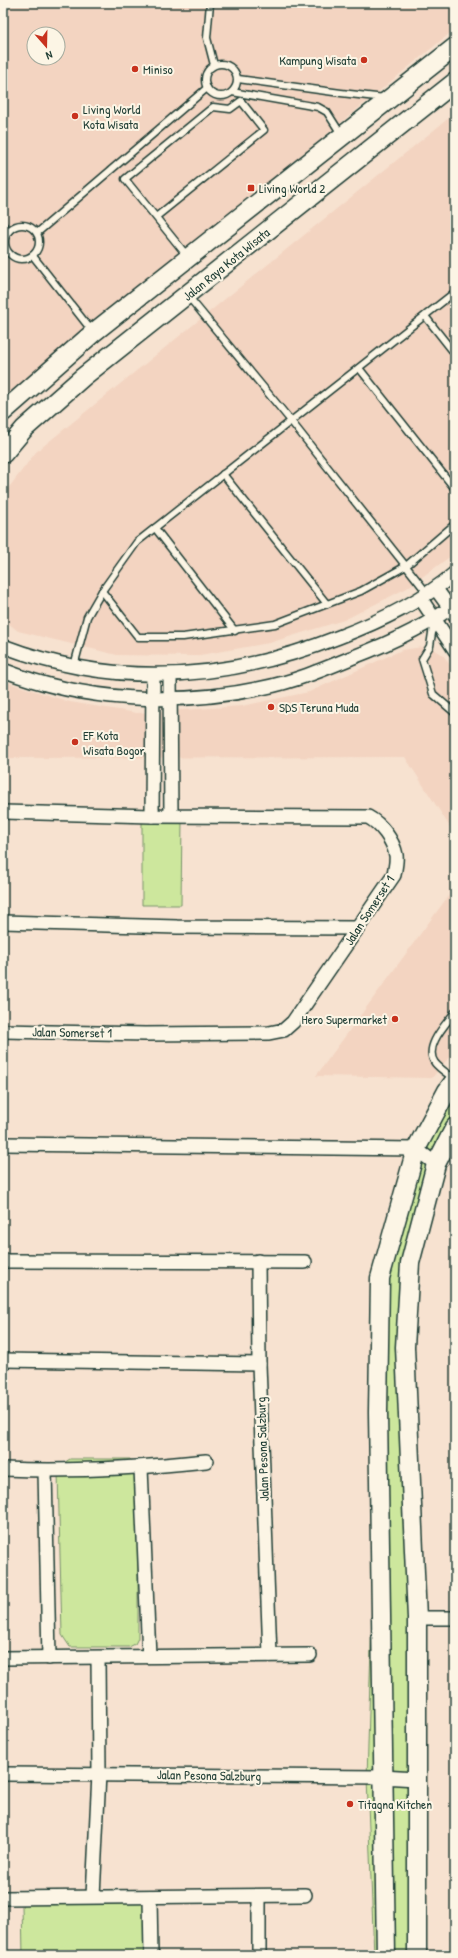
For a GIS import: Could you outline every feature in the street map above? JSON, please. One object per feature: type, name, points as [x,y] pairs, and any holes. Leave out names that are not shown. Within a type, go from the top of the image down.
[{"type":"street","points":[[3,412],[93,333],[170,274],[389,98],[455,47]]},
{"type":"street","name":"Jalan Raya Kota Wisata","points":[[3,454],[24,429],[83,377],[455,82]]},
{"type":"street","points":[[170,274],[187,295]]},
{"type":"street","points":[[3,646],[26,654],[74,666],[110,672],[170,675],[210,672],[255,664],[302,652],[366,627],[428,594],[455,573]]},
{"type":"street","points":[[428,594],[453,609]]},
{"type":"street","points":[[428,594],[434,619],[455,650]]},
{"type":"street","points":[[3,670],[23,678],[76,690],[152,699],[169,700],[263,688],[310,674],[374,649],[453,609]]},
{"type":"street","points":[[152,816],[153,675]]},
{"type":"street","points":[[170,675],[171,815]]},
{"type":"street","name":"Jalan Somerset 1","points":[[3,812],[152,816],[368,817],[376,821],[391,842],[396,857],[394,875],[293,1022],[284,1030],[269,1033],[146,1034],[3,1031]]},
{"type":"street","points":[[3,922],[178,927],[358,928]]},
{"type":"street","points":[[386,1955],[382,1777],[378,1412],[380,1278],[416,1149],[447,1091],[455,1080]]},
{"type":"street","points":[[417,1955],[416,1618],[405,1347],[410,1263],[436,1164],[455,1126]]},
{"type":"street","points":[[3,1144],[416,1149],[436,1164]]},
{"type":"street","points":[[3,1260],[306,1262]]},
{"type":"street","name":"Jalan Pesona Salzburg","points":[[258,1261],[259,1364],[270,1655]]},
{"type":"street","points":[[3,1360],[259,1364]]},
{"type":"street","points":[[4,1470],[45,1471],[141,1468],[206,1461]]},
{"type":"street","points":[[141,1468],[149,1656]]},
{"type":"street","points":[[45,1471],[49,1658]]},
{"type":"street","points":[[416,1618],[455,1618]]},
{"type":"street","points":[[3,1658],[310,1655]]},
{"type":"street","points":[[93,1896],[99,1774],[98,1658]]},
{"type":"street","name":"Jalan Pesona Salzburg","points":[[3,1774],[382,1777],[416,1779]]},
{"type":"street","points":[[3,1898],[93,1896],[305,1896]]},
{"type":"street","points":[[259,1896],[259,1955]]},
{"type":"street","points":[[150,1897],[151,1955]]},
{"type":"lane","points":[[210,3],[207,38],[214,65]]},
{"type":"lane","points":[[222,63],[230,66],[235,71],[238,79],[236,86],[232,92],[226,96],[212,94],[207,88],[205,75],[214,65],[222,63]]},
{"type":"lane","points":[[238,79],[354,95],[389,98]]},
{"type":"lane","points":[[37,233],[207,88]]},
{"type":"lane","points":[[232,92],[318,107],[327,112],[342,136]]},
{"type":"lane","points":[[156,218],[264,130],[241,101],[230,109],[212,107],[125,179],[156,218],[189,258]]},
{"type":"lane","points":[[3,225],[8,231]]},
{"type":"lane","points":[[23,225],[31,227],[37,233],[40,242],[38,250],[33,256],[25,260],[16,259],[9,255],[5,248],[4,239],[8,231],[15,226],[23,225]]},
{"type":"lane","points":[[33,256],[93,333]]},
{"type":"lane","points":[[74,666],[87,617],[102,591],[137,542],[455,292]]},
{"type":"lane","points":[[187,295],[291,421],[428,594]]},
{"type":"lane","points":[[425,316],[455,354]]},
{"type":"lane","points":[[359,368],[455,489]]},
{"type":"lane","points":[[224,474],[327,604]]},
{"type":"lane","points":[[102,591],[138,637],[183,637],[235,631],[275,624],[361,591],[406,566],[455,524]]},
{"type":"lane","points":[[155,528],[235,631]]},
{"type":"lane","points":[[434,619],[430,646],[422,659],[433,694],[455,713]]},
{"type":"lane","points":[[455,1012],[432,1045],[431,1053],[435,1062],[455,1080]]},
{"type":"shaded area","points":[[3,3],[455,3],[455,29],[30,377],[3,407]]},
{"type":"shaded area","points":[[455,113],[455,553],[407,588],[344,620],[269,643],[194,656],[117,655],[18,631],[3,619],[3,495],[36,452]]},
{"type":"shaded area","points":[[429,646],[443,655],[455,672],[455,1050],[432,1078],[316,1076],[449,895],[452,830],[405,757],[3,758],[3,681],[70,702],[137,713],[242,706],[309,692],[402,650]]},
{"type":"green space","points":[[142,819],[182,820],[181,905],[142,905]]},
{"type":"green space","points":[[455,1080],[455,1127],[410,1263],[417,1955],[374,1955],[367,1778],[378,1412],[380,1278],[416,1149]]},
{"type":"green space","points":[[70,1459],[130,1459],[134,1463],[138,1473],[138,1638],[135,1644],[129,1647],[70,1647],[62,1635],[58,1473],[62,1464]]},
{"type":"green space","points":[[141,1891],[155,1955],[23,1955],[22,1906],[26,1900]]},
{"type":"place","name":"Kampung Wisata","points":[[364,60]]},
{"type":"place","name":"Miniso","points":[[135,69]]},
{"type":"place","name":"Living World Kota Wisata","points":[[75,116]]},
{"type":"place","name":"Living World 2","points":[[251,188]]},
{"type":"place","name":"SDS Teruna Muda","points":[[271,707]]},
{"type":"place","name":"EF Kota Wisata Bogor","points":[[75,742]]},
{"type":"place","name":"Hero Supermarket","points":[[395,1019]]},
{"type":"place","name":"Titagna Kitchen","points":[[350,1804]]}]
